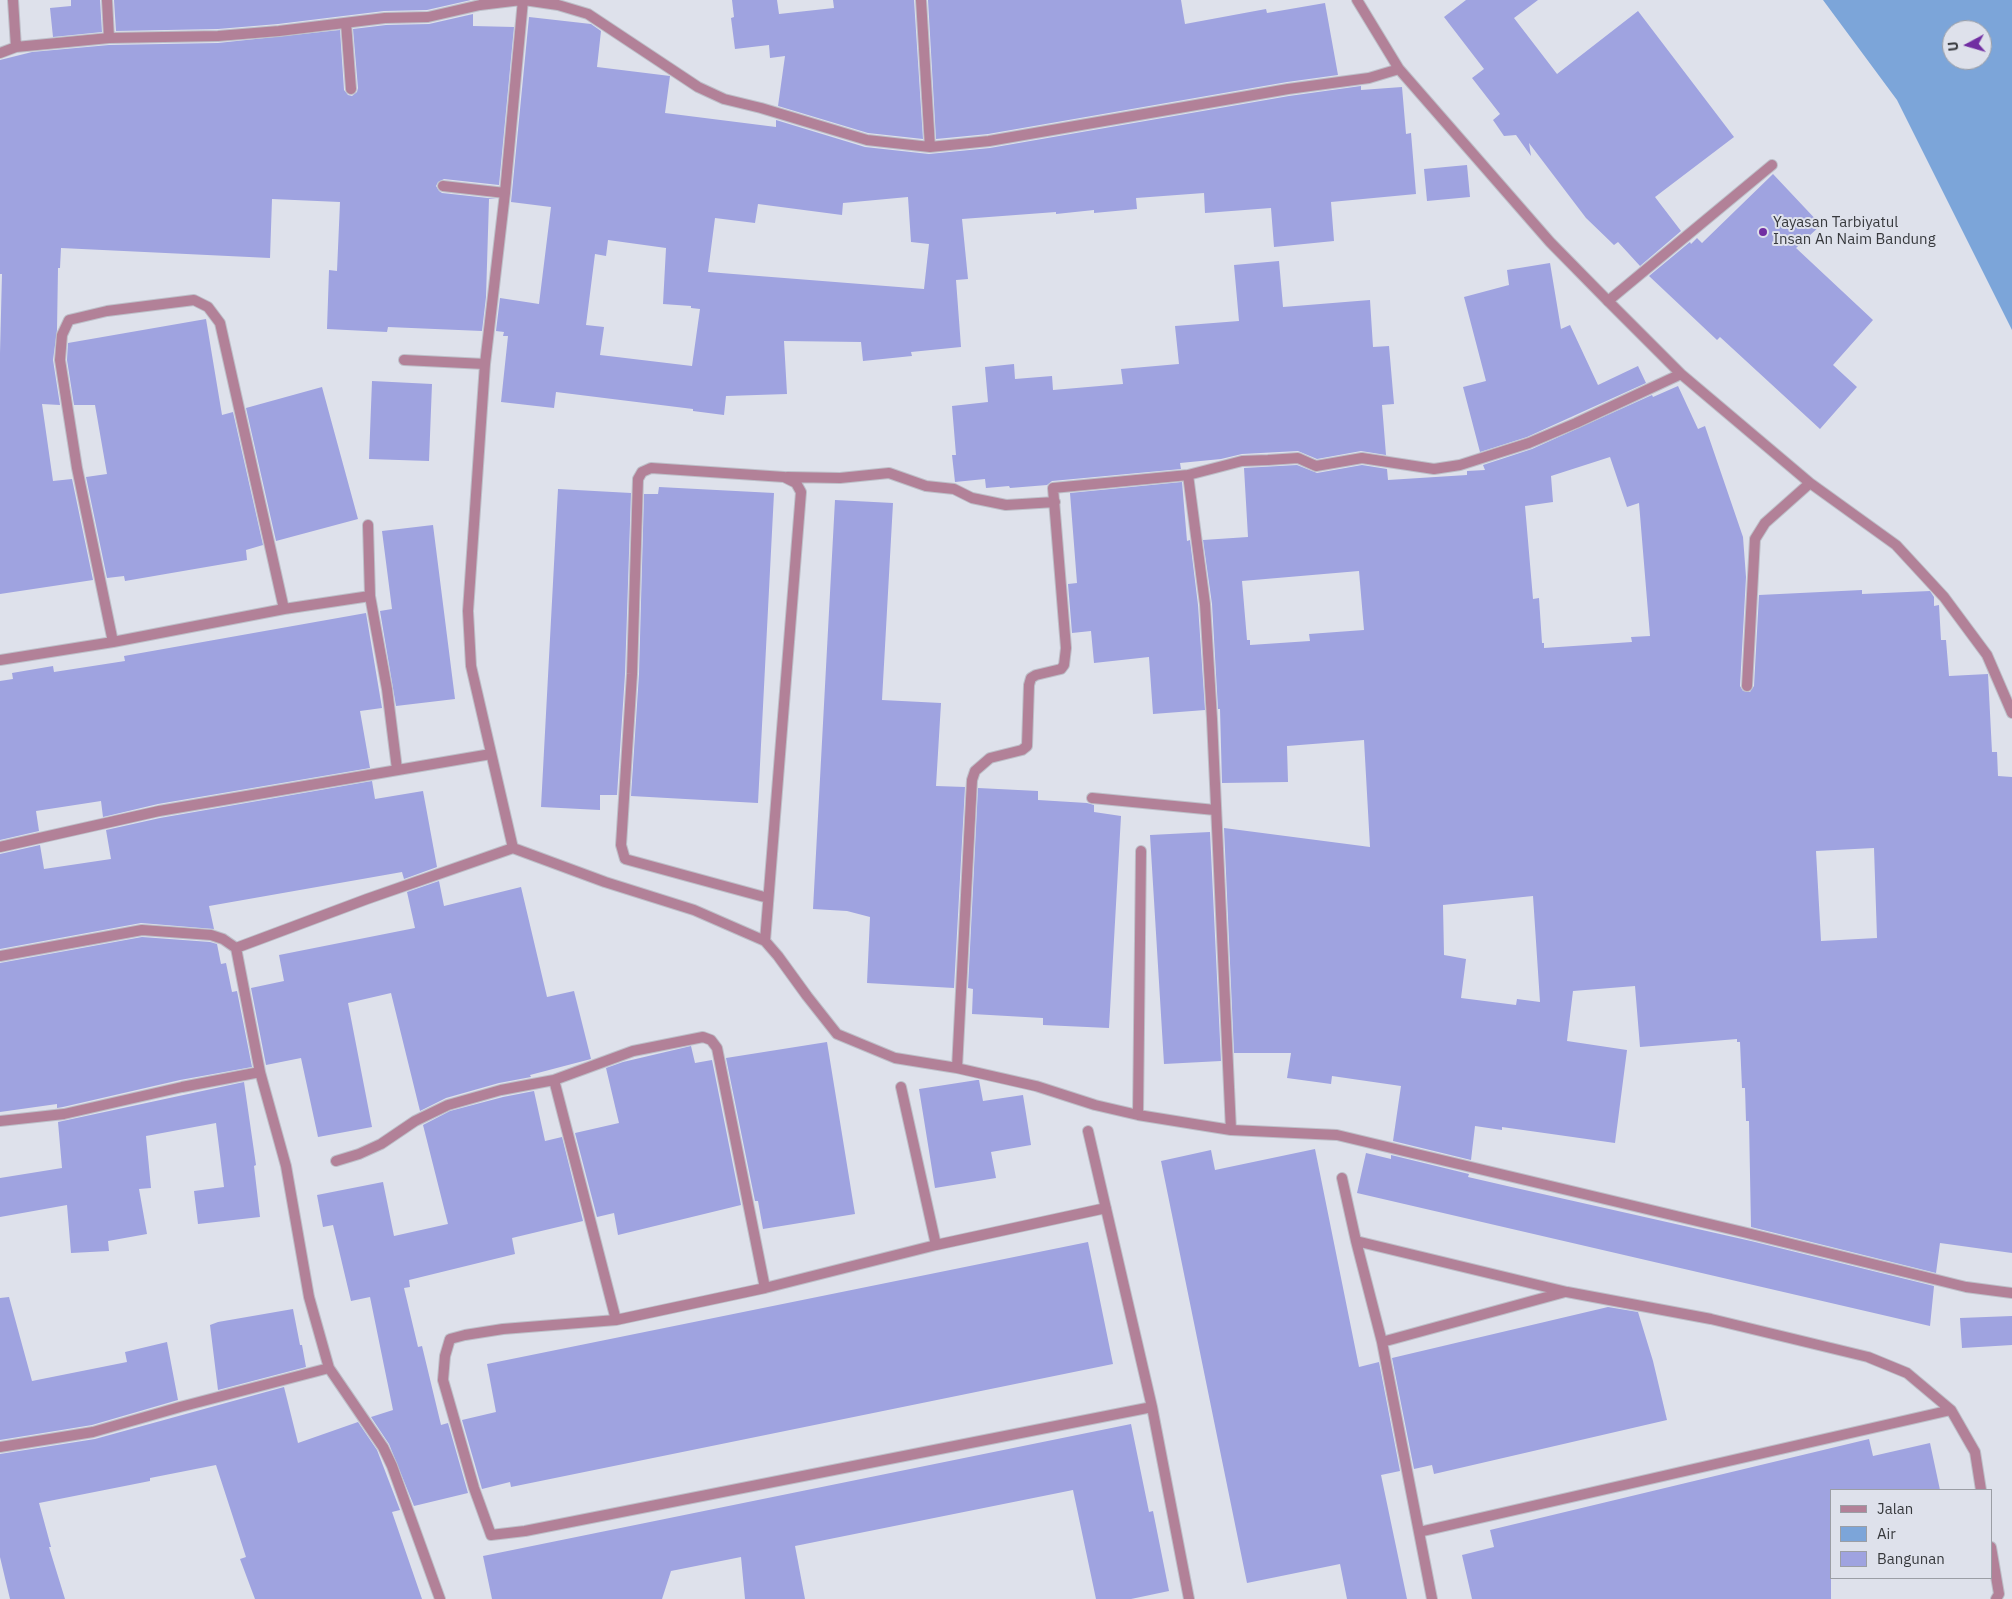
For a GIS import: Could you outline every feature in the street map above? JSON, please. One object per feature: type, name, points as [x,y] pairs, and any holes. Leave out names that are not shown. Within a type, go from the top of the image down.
[{"type":"street","points":[[13,0],[16,47]]},
{"type":"street","points":[[107,0],[109,38]]},
{"type":"street","points":[[0,52],[16,47],[109,38],[218,36],[385,18],[428,17],[480,5],[523,0],[558,5],[588,14],[698,87],[724,99],[762,108],[867,140],[930,147],[989,141],[1288,89],[1369,78],[1399,69]]},
{"type":"street","points":[[513,848],[471,666],[468,611],[485,364],[505,193],[523,0]]},
{"type":"street","points":[[921,0],[930,147]]},
{"type":"street","points":[[1357,0],[1399,69],[1550,242],[1608,301],[1681,374],[1810,483],[1896,545],[1944,597],[1987,655],[2012,713]]},
{"type":"street","points":[[346,23],[351,89]]},
{"type":"street","points":[[1608,301],[1772,166]]},
{"type":"street","points":[[443,186],[505,193]]},
{"type":"street","points":[[113,642],[77,468],[60,360],[62,335],[69,320],[107,311],[194,300],[208,307],[220,323],[284,609]]},
{"type":"street","points":[[404,360],[485,364]]},
{"type":"street","points":[[957,1068],[972,780],[975,771],[990,758],[1022,750],[1027,746],[1029,685],[1031,678],[1061,669],[1064,665],[1066,648],[1054,488],[1188,475],[1242,461],[1298,458],[1316,466],[1362,458],[1434,469],[1460,465],[1529,443],[1681,374]]},
{"type":"street","points":[[768,898],[625,859],[621,845],[632,674],[638,479],[642,472],[651,468],[784,477],[840,478],[890,473],[926,486],[954,489],[972,498],[1006,505],[1055,502]]},
{"type":"street","points":[[1188,475],[1205,604],[1231,1130]]},
{"type":"street","points":[[765,941],[801,492],[796,482],[784,477]]},
{"type":"street","points":[[1747,686],[1755,539],[1765,523],[1810,483]]},
{"type":"street","points":[[368,524],[370,596],[387,689],[397,769]]},
{"type":"street","points":[[0,660],[113,642],[284,609],[370,596]]},
{"type":"street","points":[[0,847],[159,811],[491,754]]},
{"type":"street","points":[[1092,798],[1215,810]]},
{"type":"street","points":[[236,948],[367,899],[513,848],[605,882],[694,910],[765,941],[837,1034],[895,1058],[957,1068],[1036,1086],[1096,1105],[1138,1115],[1231,1130],[1337,1135],[1733,1229],[1966,1287],[2012,1293]]},
{"type":"street","points":[[1138,1115],[1142,851]]},
{"type":"street","points":[[0,956],[142,930],[211,935],[223,939],[236,948],[260,1072],[286,1166],[309,1298],[329,1368],[383,1447],[392,1466],[440,1599]]},
{"type":"street","points":[[336,1161],[381,1144],[415,1121],[448,1105],[501,1090],[554,1080],[633,1051],[703,1037],[711,1040],[717,1048],[765,1288]]},
{"type":"street","points":[[0,1121],[64,1114],[182,1086],[260,1072]]},
{"type":"street","points":[[554,1080],[616,1320]]},
{"type":"street","points":[[901,1086],[936,1245]]},
{"type":"street","points":[[1088,1131],[1152,1407],[1188,1599]]},
{"type":"street","points":[[1342,1178],[1382,1342],[1432,1599]]},
{"type":"street","points":[[1106,1208],[936,1245],[765,1288],[616,1320],[503,1329],[450,1340],[445,1356],[442,1380],[474,1488],[491,1536],[525,1531],[1152,1407]]},
{"type":"street","points":[[1356,1241],[1567,1292],[1711,1319],[1868,1357],[1908,1373],[1951,1410],[1975,1452],[1981,1489]]},
{"type":"street","points":[[1382,1342],[1567,1292]]},
{"type":"street","points":[[0,1447],[93,1432],[180,1406],[329,1368]]},
{"type":"street","points":[[1419,1532],[1951,1410]]},
{"type":"street","points":[[1992,1552],[1999,1594],[1996,1599]]},
{"type":"water","points":[[1823,0],[2012,0],[2012,330],[1897,100]]},
{"type":"building","points":[[71,0],[100,0],[102,32],[53,37],[50,8],[71,6]]},
{"type":"building","points":[[114,0],[471,0],[427,10],[384,11],[278,24],[218,29],[116,31]]},
{"type":"building","points":[[732,0],[777,0],[779,14],[834,8],[833,0],[914,0],[923,139],[868,133],[778,106],[785,56],[770,58],[769,45],[735,49],[731,18],[734,17]]},
{"type":"building","points":[[928,0],[1181,0],[1185,24],[1266,9],[1267,13],[1325,3],[1338,75],[1287,82],[988,134],[936,139]]},
{"type":"building","points":[[1466,0],[1538,0],[1514,18],[1557,74],[1638,11],[1734,137],[1655,197],[1681,231],[1640,266],[1618,242],[1614,245],[1586,218],[1529,143],[1531,156],[1516,135],[1504,136],[1493,120],[1500,114],[1472,78],[1484,69],[1444,17]]},
{"type":"building","points":[[473,14],[473,26],[514,27],[499,185],[444,179],[438,182],[436,186],[442,193],[497,199],[489,199],[486,297],[482,331],[388,327],[387,332],[327,329],[329,270],[337,271],[340,202],[272,199],[270,258],[61,248],[60,268],[58,268],[57,330],[53,360],[60,405],[42,404],[53,481],[72,479],[93,580],[0,594],[0,353],[2,274],[0,274],[0,60],[32,52],[109,45],[218,43],[340,30],[344,90],[348,95],[352,96],[357,92],[358,88],[353,29],[386,25],[429,24]]},
{"type":"building","points":[[529,17],[591,24],[601,31],[597,67],[670,76],[665,113],[776,127],[776,120],[865,147],[929,154],[990,148],[1289,96],[1361,86],[1361,90],[1402,87],[1406,134],[1411,133],[1416,194],[1331,202],[1334,241],[1274,247],[1271,208],[1205,213],[1204,193],[1136,198],[1137,209],[1094,213],[1094,210],[1056,214],[1056,212],[962,219],[968,279],[956,280],[961,347],[911,352],[912,356],[863,361],[861,342],[784,341],[787,394],[726,396],[724,415],[693,411],[693,409],[556,392],[554,408],[501,402],[508,336],[503,336],[504,332],[496,331],[500,298],[539,304],[551,207],[511,202]],"holes":[[[908,197],[911,242],[929,244],[924,289],[708,272],[715,218],[755,223],[758,204],[842,215],[843,203]],[[608,240],[666,248],[663,304],[691,306],[691,308],[700,309],[692,366],[600,355],[604,327],[586,325],[595,254],[606,256]]]},
{"type":"building","points":[[1467,165],[1470,197],[1427,201],[1424,169]]},
{"type":"building","points":[[1773,174],[1821,225],[1796,248],[1873,320],[1833,365],[1857,387],[1820,429],[1720,337],[1717,340],[1649,276],[1690,242],[1691,244],[1697,238],[1702,243]]},
{"type":"building","points":[[1279,261],[1283,307],[1370,300],[1373,347],[1389,346],[1394,404],[1382,405],[1386,455],[1361,451],[1317,459],[1298,451],[1242,454],[1221,459],[1180,463],[1181,469],[1052,481],[1047,485],[986,488],[985,479],[955,482],[952,455],[956,455],[952,406],[988,402],[985,367],[1014,364],[1015,379],[1052,376],[1053,390],[1123,384],[1121,369],[1179,364],[1175,326],[1239,321],[1234,265]]},
{"type":"building","points":[[1550,263],[1561,329],[1570,325],[1598,385],[1638,366],[1646,383],[1527,437],[1480,452],[1463,387],[1486,381],[1464,297],[1509,285],[1507,270]]},
{"type":"building","points":[[206,319],[222,415],[233,412],[263,545],[246,550],[247,560],[125,581],[124,576],[107,578],[86,477],[107,474],[95,405],[74,405],[67,360],[68,343]]},
{"type":"building","points":[[372,381],[432,384],[429,461],[369,459]]},
{"type":"building","points":[[1678,386],[1698,429],[1705,426],[1743,537],[1746,577],[1740,686],[1743,691],[1750,692],[1754,686],[1759,595],[1862,590],[1862,594],[1930,591],[1934,597],[1934,606],[1939,605],[1941,640],[1946,640],[1949,676],[1988,674],[1992,752],[1997,752],[1998,776],[2012,777],[2012,1253],[1940,1243],[1936,1273],[1751,1227],[1749,1121],[1746,1121],[1745,1088],[1742,1088],[1740,1042],[1737,1042],[1737,1039],[1640,1047],[1635,986],[1573,991],[1567,1041],[1627,1050],[1615,1143],[1502,1127],[1502,1130],[1475,1126],[1471,1160],[1393,1141],[1401,1086],[1332,1076],[1331,1084],[1287,1078],[1291,1053],[1234,1053],[1224,828],[1370,847],[1364,740],[1287,746],[1288,782],[1222,783],[1220,709],[1218,709],[1212,604],[1203,540],[1248,537],[1244,468],[1297,465],[1317,473],[1362,465],[1387,469],[1388,480],[1467,475],[1467,471],[1485,470],[1483,465],[1532,449],[1652,395],[1653,397]],"holes":[[[1610,457],[1627,507],[1639,503],[1650,636],[1631,637],[1632,642],[1544,648],[1539,598],[1533,599],[1525,506],[1553,502],[1551,476]],[[1359,571],[1364,630],[1309,634],[1310,641],[1250,645],[1250,640],[1247,640],[1242,581]],[[1874,848],[1877,938],[1821,941],[1816,851]],[[1533,896],[1540,1002],[1517,999],[1516,1005],[1461,998],[1466,959],[1444,955],[1443,905]]]},
{"type":"building","points":[[322,387],[358,519],[276,541],[246,408]]},
{"type":"building","points":[[1182,482],[1187,541],[1190,540],[1198,605],[1205,710],[1153,714],[1149,657],[1094,663],[1091,631],[1072,633],[1068,584],[1077,583],[1070,493]]},
{"type":"building","points":[[659,487],[774,493],[758,803],[631,796],[639,674],[644,494],[658,494]]},
{"type":"building","points":[[558,489],[631,493],[625,674],[617,795],[600,795],[600,810],[541,807]]},
{"type":"building","points":[[835,500],[893,503],[882,700],[941,703],[936,786],[965,787],[954,988],[867,983],[870,917],[847,911],[813,909]]},
{"type":"building","points":[[433,525],[455,699],[396,706],[380,611],[392,609],[382,531]]},
{"type":"building","points":[[366,613],[382,708],[360,711],[370,768],[158,804],[103,817],[101,801],[36,811],[39,831],[0,840],[0,681],[13,679],[12,673],[53,666],[54,672],[125,661],[124,656]]},
{"type":"building","points":[[372,781],[375,799],[423,791],[437,867],[404,879],[402,872],[209,906],[214,929],[141,923],[0,949],[0,854],[40,845],[44,869],[111,859],[106,830],[160,818]]},
{"type":"building","points":[[978,788],[1038,791],[1038,800],[1087,803],[1094,805],[1094,812],[1121,816],[1109,1028],[1043,1025],[1043,1018],[972,1014],[973,989],[968,988]]},
{"type":"building","points":[[1210,832],[1221,1061],[1164,1064],[1150,835]]},
{"type":"building","points":[[439,881],[444,906],[521,887],[547,997],[574,991],[591,1059],[530,1075],[531,1077],[499,1083],[446,1098],[420,1111],[391,993],[348,1003],[372,1127],[318,1137],[301,1058],[266,1065],[251,988],[284,981],[279,955],[415,928],[407,892]]},
{"type":"building","points":[[142,937],[217,944],[221,964],[226,963],[232,992],[237,991],[252,1067],[180,1080],[63,1107],[57,1108],[57,1104],[0,1112],[0,963]]},
{"type":"building","points":[[827,1042],[855,1214],[763,1229],[758,1201],[755,1201],[726,1058]]},
{"type":"building","points":[[691,1046],[695,1063],[712,1060],[741,1205],[618,1235],[614,1213],[597,1217],[575,1133],[619,1123],[606,1068],[623,1062]]},
{"type":"building","points":[[979,1080],[983,1101],[1023,1095],[1031,1145],[991,1152],[996,1178],[935,1188],[919,1089]]},
{"type":"building","points":[[244,1082],[256,1165],[254,1166],[260,1217],[198,1224],[194,1191],[224,1187],[216,1123],[146,1136],[151,1188],[139,1189],[147,1234],[108,1241],[109,1251],[71,1253],[67,1205],[0,1217],[0,1178],[62,1168],[58,1122]]},
{"type":"building","points":[[534,1091],[545,1141],[562,1137],[583,1221],[512,1238],[515,1254],[409,1280],[410,1287],[404,1288],[418,1347],[422,1346],[441,1425],[448,1423],[468,1493],[414,1506],[389,1444],[371,1417],[393,1410],[370,1297],[351,1301],[333,1225],[323,1227],[317,1195],[383,1182],[394,1236],[448,1224],[423,1125],[450,1111]]},
{"type":"building","points":[[1315,1149],[1359,1367],[1379,1362],[1400,1471],[1381,1475],[1407,1599],[1347,1599],[1340,1564],[1247,1583],[1161,1161],[1211,1150],[1215,1170]]},
{"type":"building","points":[[1366,1153],[1391,1159],[1391,1155],[1469,1174],[1468,1177],[1751,1241],[1934,1286],[1930,1326],[1357,1193]]},
{"type":"building","points":[[1088,1242],[1113,1364],[511,1487],[510,1482],[482,1489],[462,1420],[496,1412],[487,1364]]},
{"type":"building","points":[[9,1297],[32,1381],[127,1362],[125,1352],[167,1342],[178,1400],[92,1425],[0,1440],[0,1298]]},
{"type":"building","points":[[1608,1307],[1638,1312],[1653,1361],[1667,1420],[1434,1474],[1432,1465],[1414,1469],[1392,1358]]},
{"type":"building","points":[[293,1309],[306,1367],[218,1390],[210,1325]]},
{"type":"building","points":[[2012,1316],[2012,1345],[1962,1348],[1960,1318]]},
{"type":"building","points":[[284,1387],[298,1443],[358,1422],[377,1450],[400,1510],[392,1512],[422,1599],[255,1599],[240,1559],[246,1557],[216,1465],[150,1478],[150,1481],[39,1503],[51,1547],[49,1547],[65,1599],[10,1599],[0,1557],[0,1454],[95,1439]]},
{"type":"building","points":[[1131,1424],[1149,1512],[1153,1511],[1169,1591],[1131,1599],[1096,1599],[1073,1490],[795,1546],[805,1599],[745,1599],[741,1557],[671,1571],[662,1599],[492,1599],[483,1556]]},
{"type":"building","points":[[1869,1439],[1873,1456],[1930,1443],[1940,1489],[1830,1489],[1831,1599],[1472,1599],[1462,1555],[1494,1547],[1490,1530]]},
{"type":"place","name":"Yayasan Tarbiyatul Insan An Naim Bandung","points":[[1763,232]]}]
